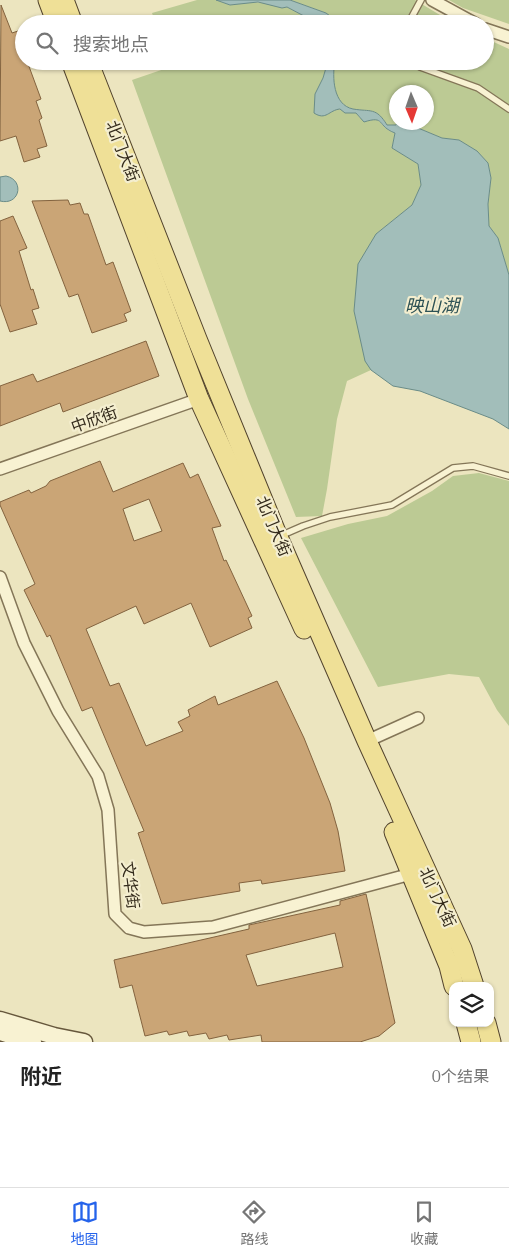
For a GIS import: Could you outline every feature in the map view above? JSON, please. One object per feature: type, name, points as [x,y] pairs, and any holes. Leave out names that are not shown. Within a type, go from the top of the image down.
[{"type":"main road","points":[[48,0],[54,15]]},
{"type":"main road","points":[[64,0],[70,15]]},
{"type":"main road","name":"北门大街","points":[[74,70],[199,399],[382,802],[449,966],[453,982]]},
{"type":"main road","name":"北门大街","points":[[92,70],[197,339],[278,537],[367,740],[462,949],[473,982]]},
{"type":"main road","points":[[0,1020],[54,1036],[84,1042]]},
{"type":"main road","points":[[467,1027],[471,1042]]},
{"type":"main road","points":[[487,1027],[491,1042]]},
{"type":"main road","points":[[0,1032],[33,1042]]},
{"type":"street","points":[[432,0],[460,15]]},
{"type":"street","points":[[494,32],[509,37]]},
{"type":"street","name":"中欣街","points":[[0,469],[199,399]]},
{"type":"street","name":"文华街","points":[[0,577],[24,642],[58,711],[98,776],[108,810],[115,914],[129,928],[144,932],[213,927],[411,874]]},
{"type":"street","points":[[367,740],[418,718]]},
{"type":"lane","points":[[413,15],[421,0]]},
{"type":"lane","points":[[428,70],[478,88],[509,109]]},
{"type":"lane","points":[[278,537],[303,526],[330,518],[392,505],[453,468],[473,466],[509,476]]},
{"type":"green space","points":[[197,0],[216,0],[230,5],[250,2],[265,3],[282,8],[287,7],[302,15],[153,15],[152,13]]},
{"type":"green space","points":[[290,0],[415,0],[440,15],[328,15]]},
{"type":"green space","points":[[449,0],[509,0],[509,24],[494,19],[494,15],[483,15],[463,8]]},
{"type":"green space","points":[[494,42],[509,49],[509,275],[498,238],[489,226],[488,204],[491,178],[488,163],[477,151],[459,140],[442,138],[423,130],[434,130],[434,85],[389,85],[389,125],[387,125],[379,115],[372,111],[353,109],[341,102],[335,90],[334,70],[494,70]]},
{"type":"green space","points":[[161,70],[325,70],[315,95],[337,109],[356,113],[360,118],[370,120],[373,118],[379,121],[387,129],[395,133],[392,148],[418,164],[421,185],[412,205],[376,234],[357,287],[354,311],[371,370],[347,381],[337,419],[322,516],[296,517],[248,399],[132,80]]},
{"type":"green space","points":[[479,473],[509,481],[509,726],[497,710],[479,677],[449,674],[378,687],[301,538],[348,524],[387,516],[432,491],[453,476]]},
{"type":"water","points":[[216,0],[290,0],[329,15],[302,15],[287,7],[282,8],[258,2],[230,5]]},
{"type":"water","name":"映山湖","points":[[325,70],[334,70],[335,90],[341,102],[353,109],[373,111],[380,115],[389,125],[389,130],[378,121],[364,122],[356,113],[345,113],[340,109],[325,116],[318,115],[314,113],[315,94]]},
{"type":"water","name":"映山湖","points":[[389,130],[423,130],[442,138],[459,140],[477,151],[488,163],[491,178],[488,204],[489,226],[498,238],[509,275],[509,429],[493,419],[420,391],[393,386],[371,370],[365,361],[354,311],[358,264],[376,234],[412,205],[421,185],[418,164],[392,148],[395,133]]},
{"type":"water","points":[[0,177],[12,178],[18,187],[16,196],[7,202],[0,201]]},
{"type":"building","points":[[1,5],[12,33],[15,32],[15,70],[30,70],[41,99],[36,101],[42,118],[39,120],[47,146],[37,149],[40,157],[24,162],[16,136],[0,141]]},
{"type":"building","points":[[68,200],[70,205],[80,203],[84,214],[88,214],[106,265],[113,262],[131,311],[124,314],[127,321],[92,333],[78,294],[69,297],[32,201]]},
{"type":"building","points":[[13,216],[27,248],[19,251],[31,290],[33,289],[39,308],[32,310],[37,324],[10,332],[0,304],[0,221]]},
{"type":"building","points":[[146,341],[159,376],[63,412],[60,403],[0,426],[0,386],[33,374],[37,382]]},
{"type":"building","points":[[100,461],[113,492],[183,463],[190,478],[198,474],[221,526],[212,528],[224,561],[226,560],[252,616],[248,618],[252,628],[210,647],[191,603],[144,624],[136,606],[86,629],[110,686],[119,683],[146,746],[183,731],[178,722],[190,716],[188,710],[215,696],[218,705],[277,681],[304,738],[330,803],[338,831],[345,871],[262,884],[261,880],[239,883],[240,891],[162,904],[138,833],[144,831],[92,707],[82,711],[50,635],[47,637],[24,590],[35,584],[0,505],[0,502],[29,490],[31,493],[46,486],[50,481]],"holes":[[[149,499],[162,531],[134,541],[123,509]]]},
{"type":"building","points":[[366,894],[395,1023],[379,1036],[360,1042],[262,1042],[261,1035],[229,1040],[227,1035],[209,1039],[206,1033],[189,1036],[187,1031],[169,1035],[167,1031],[145,1036],[132,985],[120,988],[114,960],[249,929],[249,925],[340,905],[340,901]],"holes":[[[335,933],[343,967],[257,986],[246,955]]]}]
